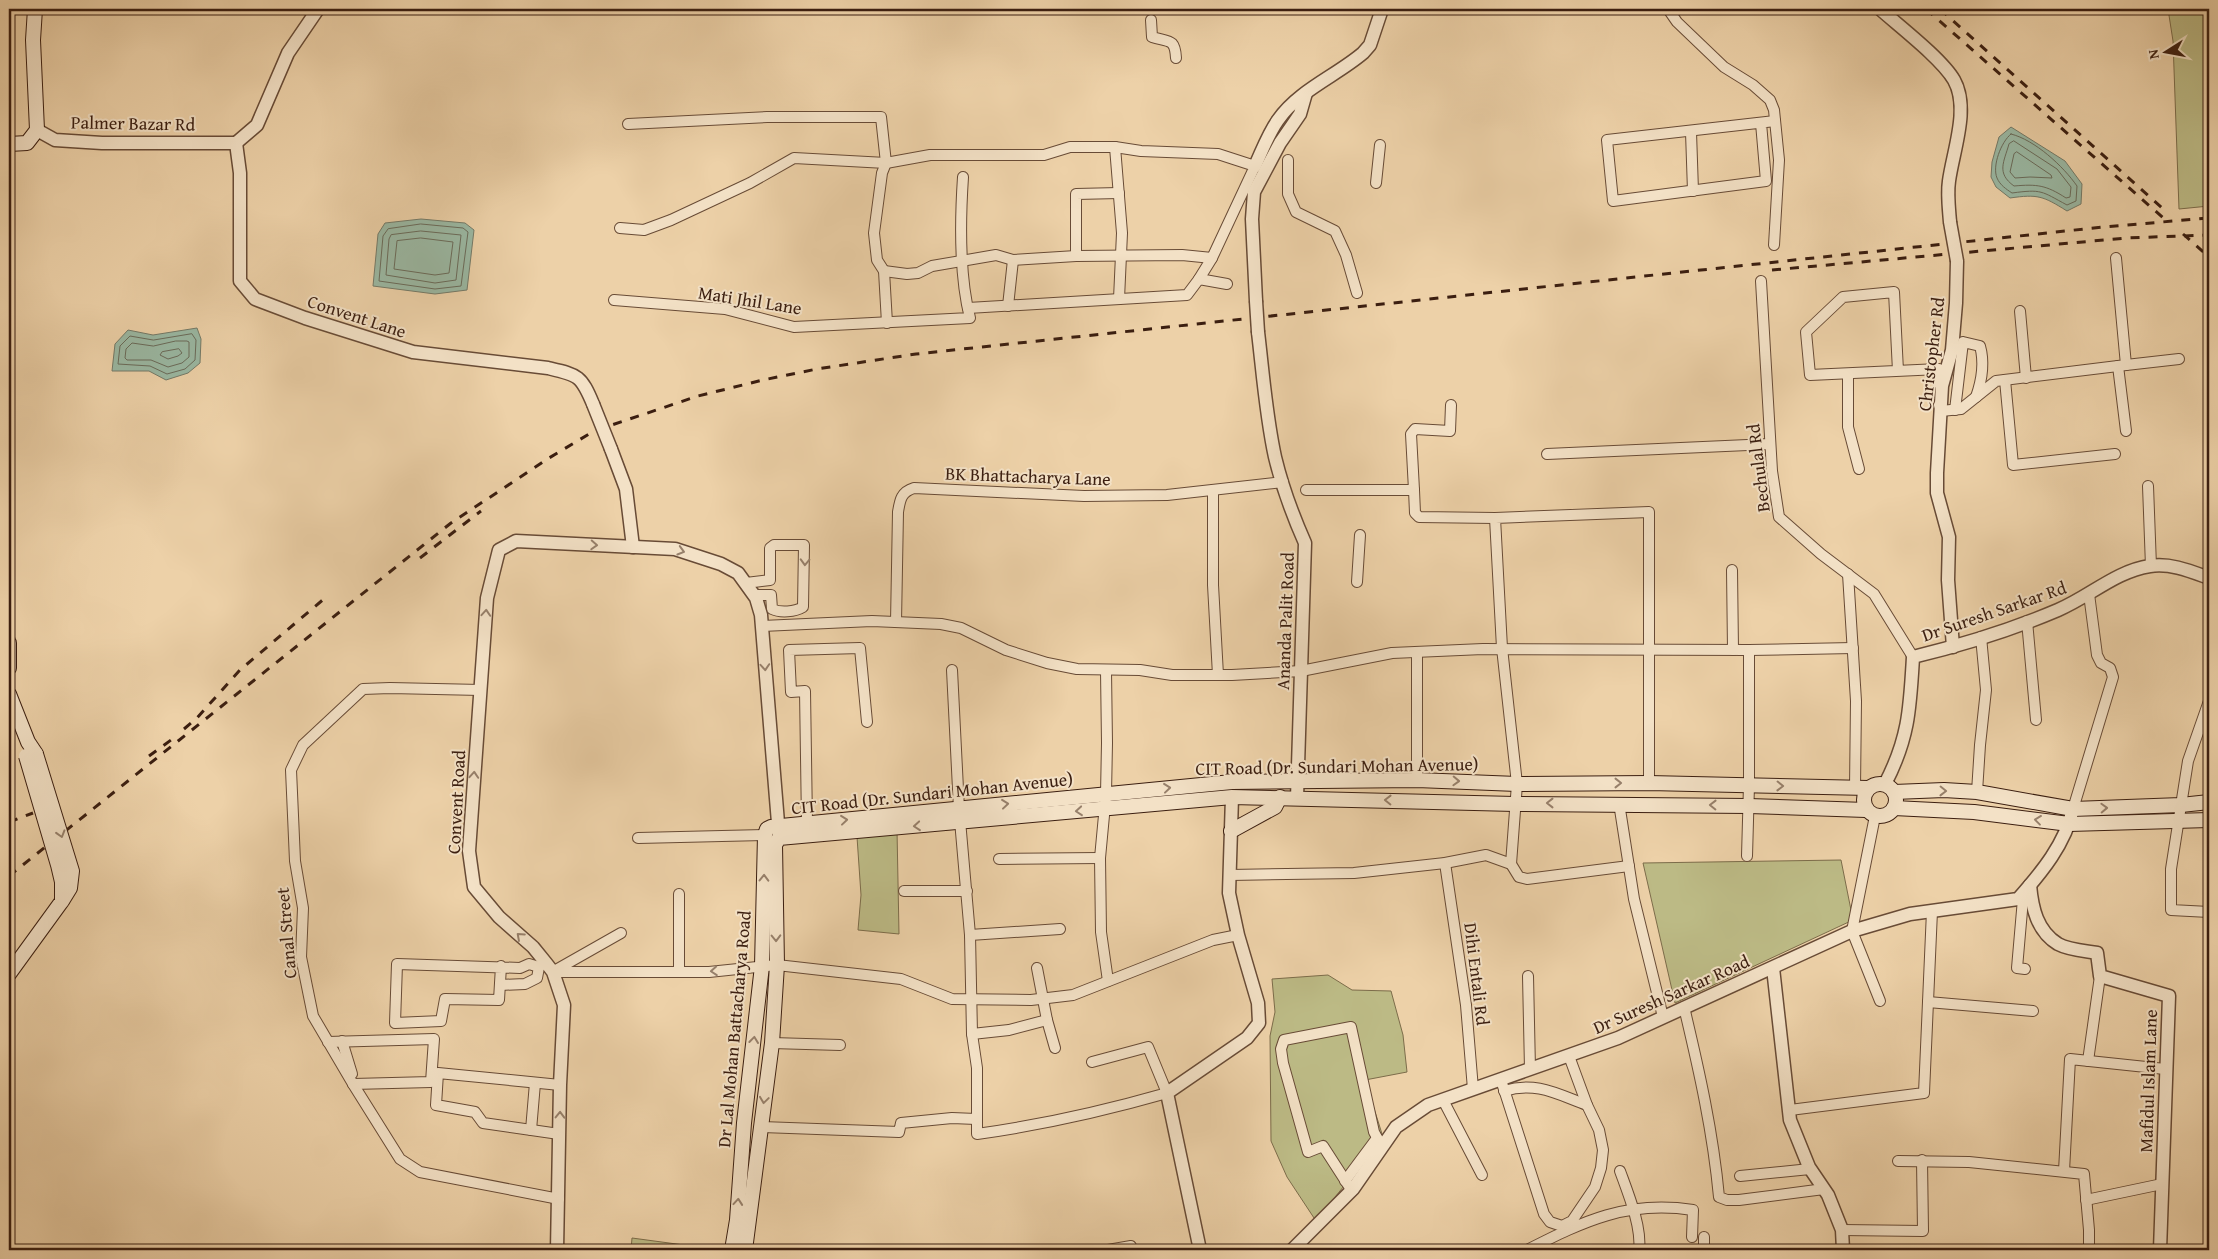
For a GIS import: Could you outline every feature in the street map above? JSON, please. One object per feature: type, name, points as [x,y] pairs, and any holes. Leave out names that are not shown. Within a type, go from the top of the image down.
[{"type":"main road","points":[[9,144],[27,143],[37,130],[33,40],[35,9]]},
{"type":"main road","points":[[9,643],[9,668]]},
{"type":"main road","points":[[9,694],[28,742],[25,750],[31,755],[62,882],[62,901],[9,974]]},
{"type":"main road","name":"CIT Road (Dr. Sundari Mohan Avenue)","points":[[774,833],[1105,801],[1232,782],[1298,783],[1417,780],[1517,784],[1649,783],[1862,788]]},
{"type":"main road","points":[[1890,788],[1896,798],[1894,808],[1886,815],[1871,813],[1863,799],[1862,788],[1873,785],[1890,788],[1977,792],[2073,808],[2181,805],[2209,802]]},
{"type":"main road","points":[[1231,831],[1275,807],[1280,797]]},
{"type":"main road","name":"CIT Road (Dr. Sundari Mohan Avenue)","points":[[1105,801],[1280,797],[1515,804],[1619,803],[1749,806],[1871,813]]},
{"type":"main road","points":[[1894,808],[1974,812],[2069,824],[2209,820]]},
{"type":"main road","name":"CIT Road (Dr. Sundari Mohan Avenue)","points":[[774,833],[807,823],[960,815]]},
{"type":"main road","name":"Dr Lal Mohan Battacharya Road","points":[[745,1250],[772,1043],[777,965],[774,833]]},
{"type":"main road","name":"Dr Lal Mohan Battacharya Road","points":[[732,1250],[774,833]]},
{"type":"street","points":[[236,143],[257,125],[288,53],[318,9]]},
{"type":"street","points":[[963,177],[960,217],[968,308],[1187,294],[1212,258],[1278,121],[1306,93],[1363,53],[1370,45],[1382,9]]},
{"type":"street","points":[[1668,9],[1677,22],[1724,67],[1753,85],[1770,100],[1774,110],[1779,160],[1774,245]]},
{"type":"street","name":"Christopher Rd","points":[[1880,9],[1941,64],[1954,80],[1960,99],[1959,135],[1949,182],[1950,222],[1956,262],[1956,303],[1952,350],[1942,386],[1937,493],[1949,537],[1948,580],[1953,647]]},
{"type":"street","points":[[1151,20],[1152,37],[1172,42],[1175,46],[1176,58]]},
{"type":"street","name":"Ananda Palit Road","points":[[1297,798],[1305,543],[1275,458],[1268,422],[1258,332],[1252,219],[1254,192],[1280,143],[1300,114],[1306,93]]},
{"type":"street","points":[[628,124],[767,117],[881,117],[886,164],[882,173],[874,233],[878,260],[884,271],[887,323]]},
{"type":"street","points":[[1761,123],[1766,181],[1612,200],[1607,140],[1775,121]]},
{"type":"street","name":"Palmer Bazar Rd","points":[[37,130],[55,140],[102,143],[236,143]]},
{"type":"street","points":[[1691,132],[1693,191]]},
{"type":"street","name":"Convent Lane","points":[[236,143],[240,173],[240,281],[255,300],[413,352],[548,368],[570,373],[584,382],[626,489],[631,518],[632,547]]},
{"type":"street","points":[[1376,182],[1380,145]]},
{"type":"street","points":[[620,228],[644,230],[671,220],[750,183],[794,158],[886,164],[930,155],[1044,155],[1070,146],[1218,154],[1255,166]]},
{"type":"street","points":[[1115,147],[1122,233],[1118,299]]},
{"type":"street","points":[[1288,160],[1288,194],[1296,212],[1335,230],[1346,255],[1358,293]]},
{"type":"street","points":[[1076,256],[1076,194],[1119,193]]},
{"type":"street","points":[[884,271],[907,274],[918,273],[932,266],[963,259],[996,255],[1013,260],[1076,256],[1182,255],[1212,258]]},
{"type":"street","points":[[2116,258],[2126,431]]},
{"type":"street","points":[[1008,306],[1013,260]]},
{"type":"street","points":[[1199,279],[1227,284]]},
{"type":"street","name":"Bechulal Rd","points":[[1761,281],[1772,471],[1779,517],[1874,594],[1913,657]]},
{"type":"street","points":[[1898,371],[1894,292],[1843,297],[1806,332],[1810,375],[1848,374],[1898,371],[1939,368],[1938,394],[1941,411],[1961,409],[1996,381],[2179,359]]},
{"type":"street","name":"Mati Jhil Lane","points":[[614,300],[724,309],[794,327],[970,318],[968,308]]},
{"type":"street","points":[[2020,311],[2026,378]]},
{"type":"street","points":[[1955,410],[1963,342],[1980,346],[1981,350],[1982,378],[1976,398]]},
{"type":"street","points":[[1848,374],[1848,427],[1859,469]]},
{"type":"street","points":[[2005,380],[2013,465],[2115,454]]},
{"type":"street","points":[[1451,405],[1450,431],[1415,429],[1411,434],[1415,513],[1419,517],[1495,518],[1649,512],[1649,783]]},
{"type":"street","points":[[1547,454],[1770,444]]},
{"type":"street","name":"BK Bhattacharya Lane","points":[[896,622],[898,512],[901,497],[906,490],[914,488],[1084,496],[1168,495],[1283,482]]},
{"type":"street","points":[[2148,486],[2151,566]]},
{"type":"street","points":[[1213,490],[1213,585],[1218,675]]},
{"type":"street","points":[[1306,490],[1414,490]]},
{"type":"street","points":[[1495,518],[1502,648],[1517,784],[1511,864],[1519,877],[1527,879],[1629,866]]},
{"type":"street","points":[[1357,582],[1360,535]]},
{"type":"street","name":"Convent Road","points":[[558,1250],[560,1085],[564,1005],[546,967],[533,947],[499,917],[474,887],[469,851],[487,598],[499,550],[516,540],[675,549],[721,564],[738,573],[746,582]]},
{"type":"street","points":[[778,544],[804,545],[803,607],[799,610],[776,611],[772,609],[770,580],[770,548],[778,544]]},
{"type":"street","name":"Dr Suresh Sarkar Rd","points":[[1890,788],[1904,742],[1910,707],[1913,657],[1953,647],[2058,610],[2129,571],[2151,566],[2183,568],[2209,578]]},
{"type":"street","points":[[1732,570],[1733,650]]},
{"type":"street","points":[[1848,574],[1862,788]]},
{"type":"street","points":[[638,838],[774,833],[762,615],[754,595],[746,582],[770,580]]},
{"type":"street","points":[[754,595],[770,594]]},
{"type":"street","points":[[2025,969],[2017,968],[2023,900],[2018,899],[2057,849],[2069,824],[2113,677],[2110,668],[2101,663],[2097,655],[2089,594]]},
{"type":"street","points":[[2027,621],[2036,720]]},
{"type":"street","points":[[762,626],[922,623],[961,628],[1006,650],[1047,663],[1077,669],[1106,671],[1140,670],[1172,675],[1301,671],[1392,653],[1502,648],[1750,650],[1853,648]]},
{"type":"street","points":[[1977,792],[1986,690],[1981,637]]},
{"type":"street","points":[[807,823],[805,692],[791,692],[789,650],[860,648],[867,722]]},
{"type":"street","points":[[1746,856],[1749,806],[1750,650]]},
{"type":"street","points":[[1416,652],[1417,780]]},
{"type":"street","points":[[952,670],[960,815],[970,935],[972,1034],[977,1068],[976,1119],[978,1134],[1036,1125],[1110,1110],[1167,1093],[1247,1038],[1259,1023],[1258,1002],[1238,935],[1229,893],[1232,797]]},
{"type":"street","points":[[1106,671],[1105,801],[1100,858],[1100,932],[1108,981]]},
{"type":"street","name":"Canal Street","points":[[481,690],[363,689],[303,745],[291,770],[295,861],[302,908],[301,957],[313,1016],[400,1159],[420,1172],[559,1199]]},
{"type":"street","points":[[2209,701],[2188,762],[2171,869],[2171,910],[2209,912]]},
{"type":"street","points":[[1619,803],[1634,899],[1663,1017]]},
{"type":"street","points":[[1871,813],[1852,931],[1880,1001]]},
{"type":"street","points":[[1230,875],[1354,873],[1445,863],[1486,856],[1511,864]]},
{"type":"street","points":[[999,859],[1100,858]]},
{"type":"street","name":"Dihi Entali Rd","points":[[1445,863],[1465,996],[1474,1089]]},
{"type":"street","points":[[2030,885],[2032,905],[2040,928],[2059,944],[2097,953],[2100,976],[2088,1061]]},
{"type":"street","points":[[904,892],[967,890]]},
{"type":"street","points":[[679,894],[680,972]]},
{"type":"street","name":"Dr Suresh Sarkar Road","points":[[1292,1250],[1348,1186],[1379,1143],[1396,1127],[1428,1105],[1474,1089],[1502,1085],[1530,1069],[1618,1038],[1852,931],[1910,914],[2018,899]]},
{"type":"street","points":[[1790,1110],[1924,1093],[1932,911]]},
{"type":"street","points":[[970,935],[1060,929]]},
{"type":"street","points":[[500,985],[525,984],[536,978],[546,967],[621,933]]},
{"type":"street","points":[[501,966],[499,1000],[445,999],[441,1021],[395,1024],[397,964],[501,966],[520,968],[529,964],[546,967],[680,972],[709,972],[777,965],[901,979],[952,1000],[1043,998],[1073,995],[1213,940],[1238,935]]},
{"type":"street","points":[[1037,968],[1047,1020],[1055,1048]]},
{"type":"street","points":[[1773,968],[1790,1120],[1810,1169],[1824,1189],[1842,1230],[1843,1250]]},
{"type":"street","points":[[1528,976],[1530,1069]]},
{"type":"street","name":"Mafidul Islam Lane","points":[[2100,976],[2169,996],[2160,1250]]},
{"type":"street","points":[[1928,1002],[2033,1011]]},
{"type":"street","points":[[1684,1007],[1707,1103],[1717,1161],[1720,1196],[1727,1200],[1739,1200],[1824,1189]]},
{"type":"street","points":[[972,1034],[1009,1030],[1047,1020]]},
{"type":"street","points":[[1348,1186],[1322,1146],[1308,1152],[1282,1063],[1281,1049],[1284,1040],[1351,1027],[1374,1132],[1379,1143]]},
{"type":"street","points":[[328,1042],[342,1041],[434,1039],[431,1082],[354,1084],[342,1041]]},
{"type":"street","points":[[772,1043],[840,1045]]},
{"type":"street","points":[[1092,1062],[1148,1047],[1167,1093],[1200,1250]]},
{"type":"street","points":[[1569,1056],[1587,1105],[1599,1130],[1603,1150],[1601,1168],[1595,1187],[1572,1221],[1562,1226],[1550,1222],[1544,1214],[1502,1085],[1538,1087],[1587,1105]]},
{"type":"street","points":[[2064,1171],[2070,1059],[2165,1069]]},
{"type":"street","points":[[559,1134],[483,1123],[475,1112],[436,1105],[438,1073],[560,1085]]},
{"type":"street","points":[[531,1130],[535,1083]]},
{"type":"street","points":[[1443,1100],[1482,1175]]},
{"type":"street","points":[[761,1127],[899,1132],[902,1122],[952,1118],[976,1119]]},
{"type":"street","points":[[1842,1230],[1923,1231],[1922,1160]]},
{"type":"street","points":[[1898,1161],[1969,1162],[2084,1174],[2089,1250]]},
{"type":"street","points":[[1740,1176],[1810,1169]]},
{"type":"street","points":[[1620,1171],[1640,1241],[1639,1250]]},
{"type":"street","points":[[2086,1200],[2162,1184]]},
{"type":"street","points":[[1527,1250],[1577,1224],[1632,1208],[1693,1210],[1692,1237]]},
{"type":"street","points":[[1704,1236],[1704,1250]]},
{"type":"street","points":[[1108,1250],[1131,1246]]},
{"type":"shaded area","points":[[2168,9],[2209,9],[2209,206],[2179,209],[2173,41]]},
{"type":"shaded area","points":[[897,830],[899,934],[858,930],[861,895],[857,837]]},
{"type":"shaded area","points":[[1841,860],[1853,920],[1675,1003],[1643,863]]},
{"type":"shaded area","points":[[1328,975],[1352,990],[1391,991],[1403,1035],[1407,1072],[1365,1080],[1383,1137],[1316,1221],[1287,1177],[1271,1141],[1270,1036],[1275,1012],[1272,979]]},
{"type":"shaded area","points":[[632,1238],[721,1250],[631,1250]]},
{"type":"water","points":[[2011,127],[2065,161],[2082,184],[2081,204],[2067,211],[2040,197],[2010,198],[1996,187],[1991,177],[1992,162],[1999,137]]},
{"type":"water","points":[[421,219],[465,223],[474,230],[467,290],[435,294],[373,286],[378,234],[385,223]]},
{"type":"water","points":[[197,328],[201,339],[200,363],[188,373],[166,380],[149,371],[112,371],[115,344],[128,330],[153,335]]},
{"type":"railway","points":[[1926,9],[2169,223]]},
{"type":"railway","points":[[1940,9],[2162,208]]},
{"type":"railway","points":[[9,876],[451,523],[549,458],[594,431],[698,396],[817,369],[916,354],[2103,227],[2209,218]]},
{"type":"railway","points":[[2183,234],[2209,257]]},
{"type":"railway","points":[[1772,270],[2126,238],[2209,235]]},
{"type":"railway","points":[[420,558],[481,511]]},
{"type":"railway","points":[[184,729],[197,718],[240,670],[325,598]]},
{"type":"railway","points":[[149,756],[171,740]]},
{"type":"railway","points":[[9,822],[33,813]]}]
